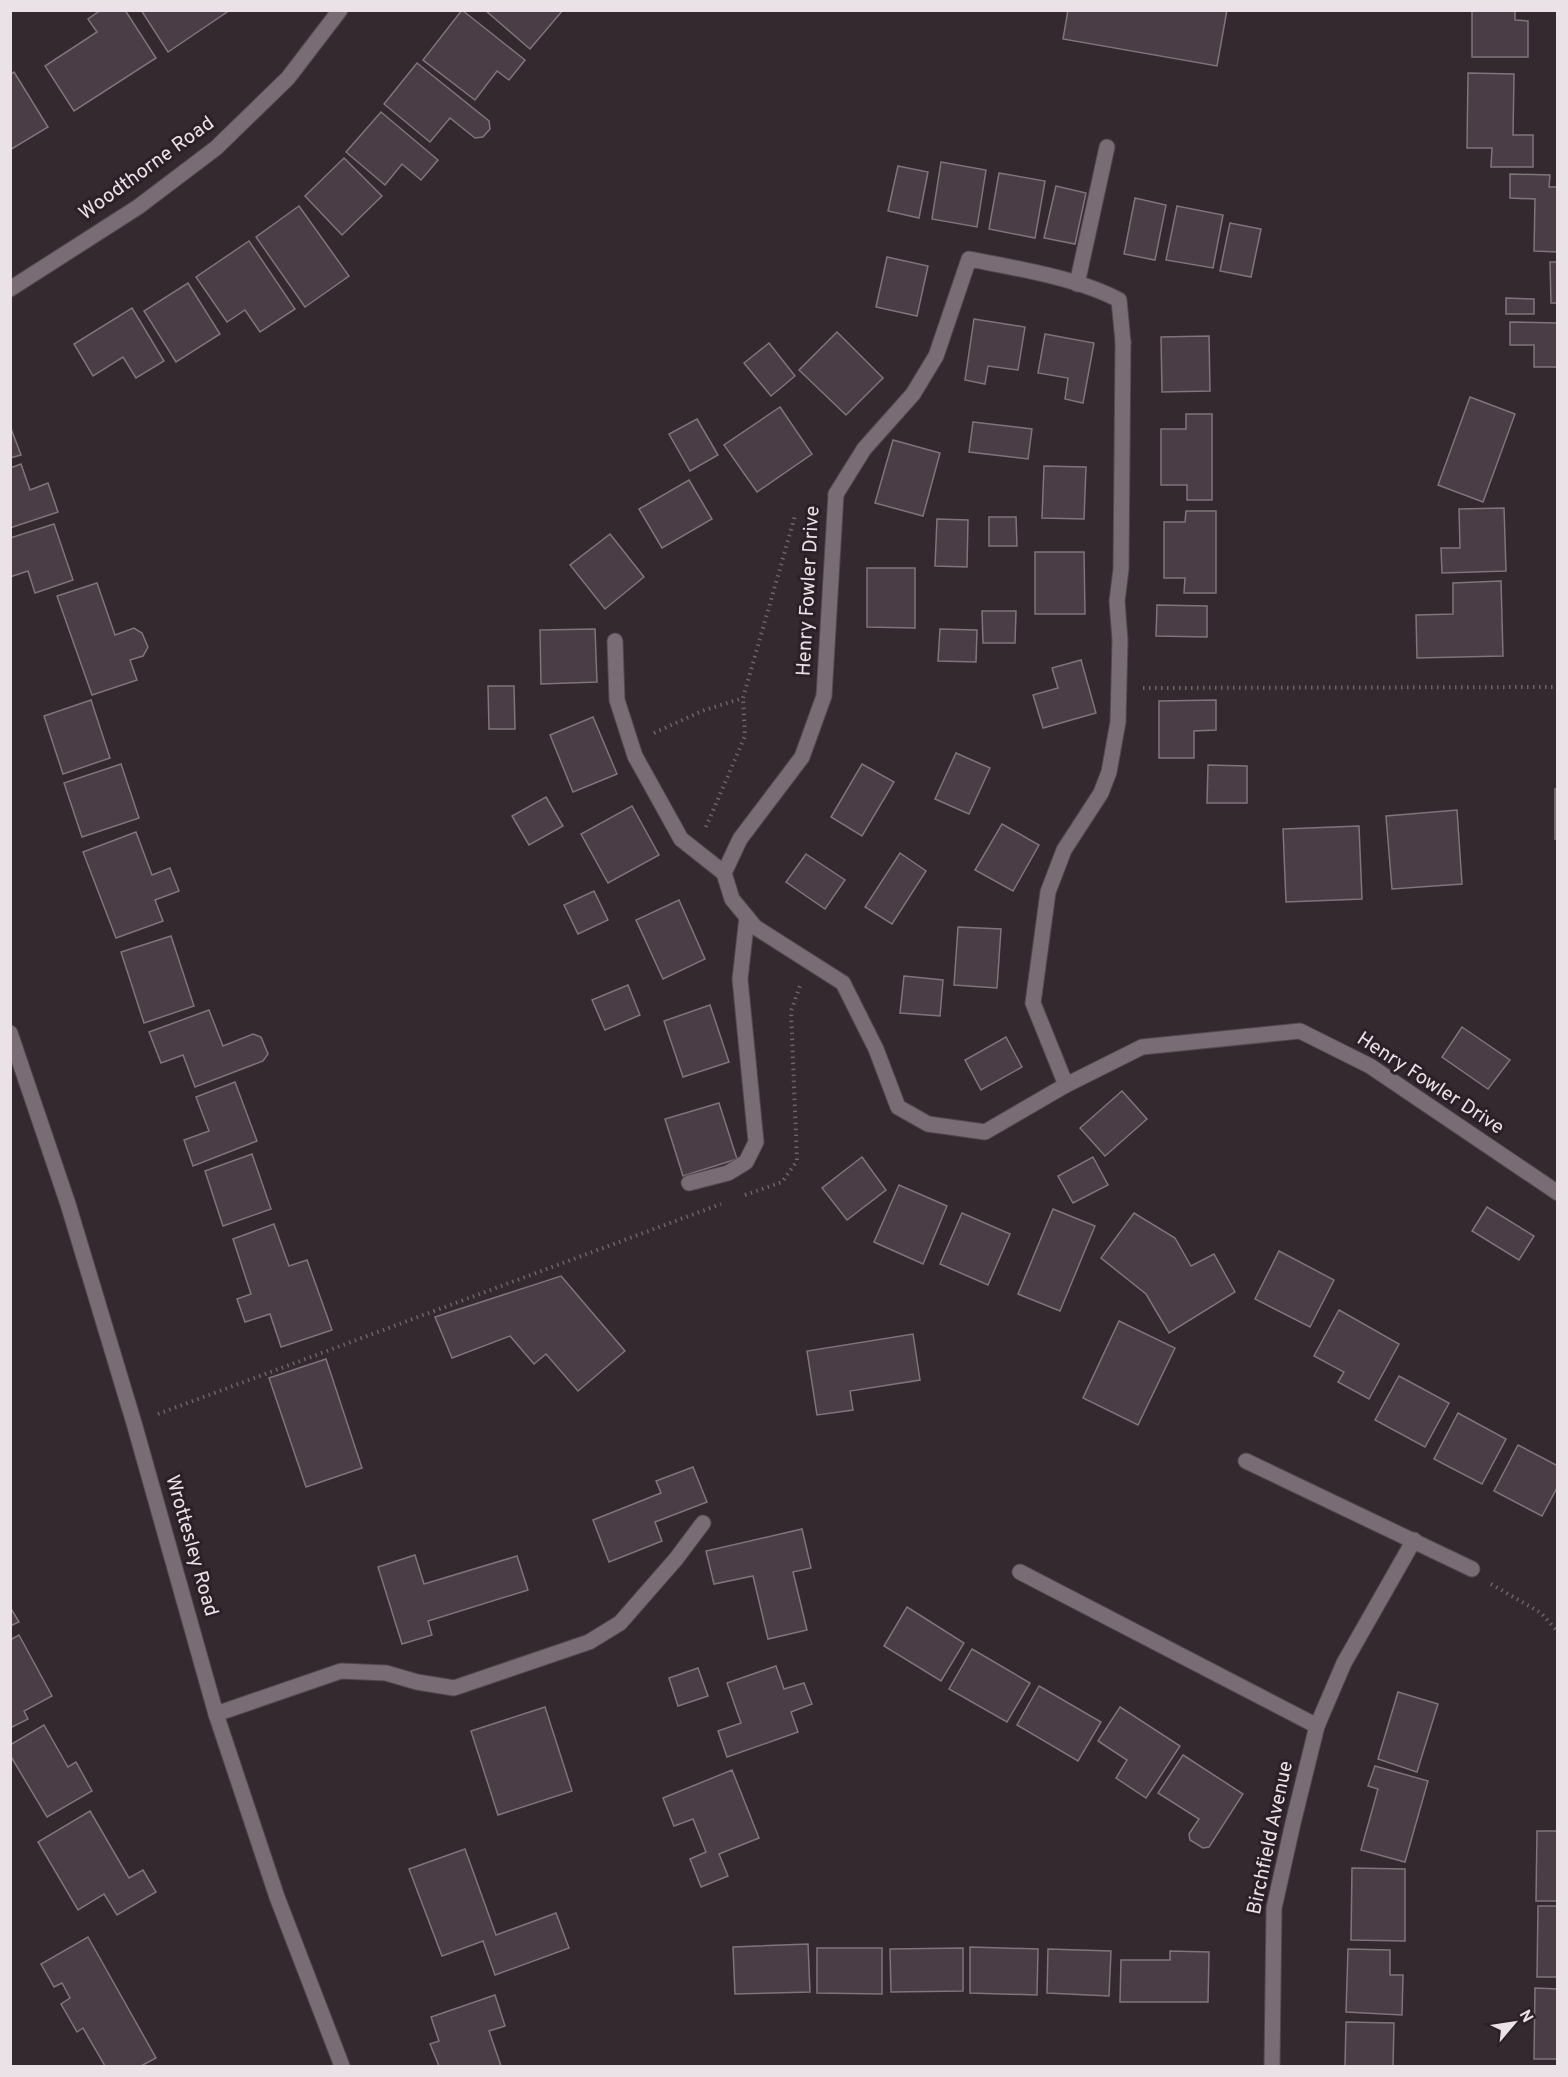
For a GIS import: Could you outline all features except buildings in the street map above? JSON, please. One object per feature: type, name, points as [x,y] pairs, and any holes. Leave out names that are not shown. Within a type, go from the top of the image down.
[{"type":"street","name":"Woodthorne Road","points":[[10,289],[138,207],[216,148],[288,78],[340,10]]},
{"type":"street","points":[[1077,284],[1107,147]]},
{"type":"street","name":"Henry Fowler Drive","points":[[1065,1085],[1033,1003],[1048,892],[1064,850],[1101,793],[1109,772],[1118,722],[1120,640],[1117,601],[1120,569],[1124,342],[1119,300],[1103,291],[1028,271],[969,259],[936,356],[913,394],[864,449],[836,494],[824,696],[802,757],[740,839],[724,873],[732,899],[755,927],[843,983],[876,1049],[898,1107],[928,1124],[985,1132],[1065,1085],[1142,1047],[1300,1031],[1370,1066],[1557,1193]]},
{"type":"street","points":[[615,641],[617,700],[635,756],[681,839],[724,873]]},
{"type":"street","points":[[690,1183],[729,1173],[746,1162],[756,1142],[740,979],[747,917]]},
{"type":"street","name":"Wrottesley Road","points":[[10,1032],[68,1204],[135,1423],[216,1714],[277,1897],[342,2067]]},
{"type":"street","points":[[1246,1461],[1472,1569]]},
{"type":"street","points":[[216,1714],[341,1671],[386,1673],[417,1682],[454,1688],[589,1642],[620,1623],[676,1559],[703,1523]]},
{"type":"street","name":"Birchfield Avenue","points":[[1272,2067],[1274,1908],[1317,1726],[1344,1663],[1414,1540]]},
{"type":"street","points":[[1020,1572],[1317,1726]]},
{"type":"path","points":[[696,851],[745,736],[743,698],[795,516]]},
{"type":"path","points":[[1119,688],[1557,687]]},
{"type":"path","points":[[631,743],[702,711],[743,698]]},
{"type":"path","points":[[737,1198],[782,1182],[797,1161],[791,1011],[809,961]]},
{"type":"path","points":[[135,1423],[726,1202]]},
{"type":"path","points":[[1472,1569],[1494,1587],[1541,1613],[1557,1632]]}]
